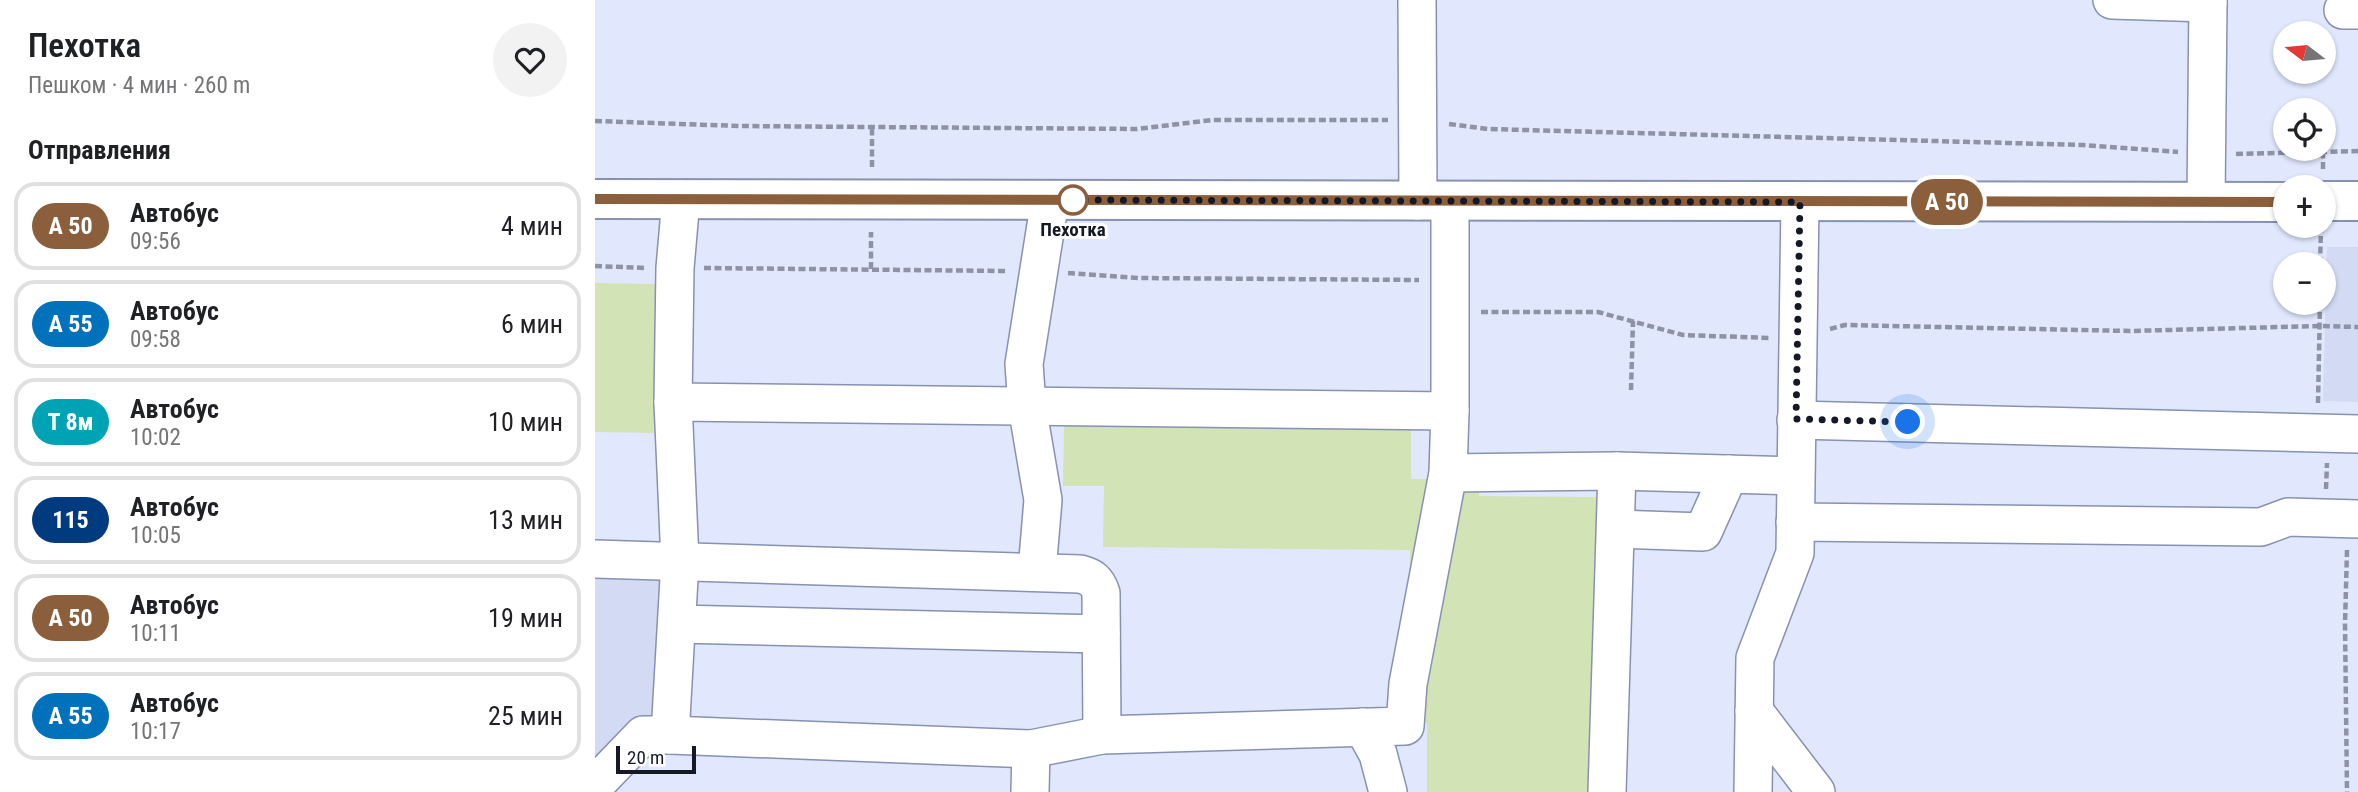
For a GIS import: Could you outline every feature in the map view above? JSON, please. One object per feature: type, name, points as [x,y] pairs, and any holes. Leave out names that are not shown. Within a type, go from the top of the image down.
[{"type":"main road","points":[[595,199],[2273,201]]},
{"type":"main road","points":[[2336,201],[2358,201]]},
{"type":"lane","points":[[595,785],[643,735],[1031,749],[1102,735],[1405,726],[1408,684],[1448,473],[1450,411],[1434,201],[1419,120],[1417,0]]},
{"type":"lane","points":[[2112,0],[2208,2],[2206,202]]},
{"type":"lane","points":[[670,735],[680,561],[673,402],[675,268],[681,200]]},
{"type":"lane","points":[[1037,571],[1043,500],[1027,406],[1024,364],[1050,200]]},
{"type":"lane","points":[[1753,792],[1755,658],[1795,553],[1800,202]]},
{"type":"lane","points":[[673,402],[1450,411]]},
{"type":"lane","points":[[1796,419],[2358,434]]},
{"type":"lane","points":[[1448,473],[1617,471],[1795,477]]},
{"type":"lane","points":[[1607,792],[1617,471]]},
{"type":"lane","points":[[1616,529],[1703,532],[1728,474]]},
{"type":"lane","points":[[1795,522],[2261,527],[2288,517],[2358,519]]},
{"type":"lane","points":[[595,559],[1037,571],[1091,577],[1101,593],[1102,735]]},
{"type":"lane","points":[[677,624],[1101,634]]},
{"type":"lane","points":[[1754,711],[1816,792]]},
{"type":"lane","points":[[1363,727],[1378,754],[1388,792]]},
{"type":"lane","points":[[1030,792],[1031,749]]},
{"type":"path","points":[[595,121],[739,126],[1137,129],[1212,120],[1419,120],[1488,129],[2083,145],[2207,155],[2358,151]]},
{"type":"path","points":[[1631,390],[1633,321]]},
{"type":"shaded area","points":[[2327,247],[2358,247],[2358,402],[2323,401],[2325,315],[2336,315],[2336,252],[2327,252]]},
{"type":"shaded area","points":[[595,574],[665,576],[662,726],[595,774]]},
{"type":"green space","points":[[595,283],[656,284],[654,433],[595,432]]},
{"type":"green space","points":[[1064,425],[1411,428],[1411,479],[1479,479],[1479,496],[1599,497],[1597,792],[1427,792],[1427,723],[1408,722],[1410,550],[1103,547],[1104,486],[1063,486]]},
{"type":"bus line","points":[[595,199],[2273,202]]},
{"type":"place","name":"Пехотка","points":[[1073,200]]},
{"type":"route","points":[[1073,200],[1800,202],[1796,419],[1908,422]]}]
